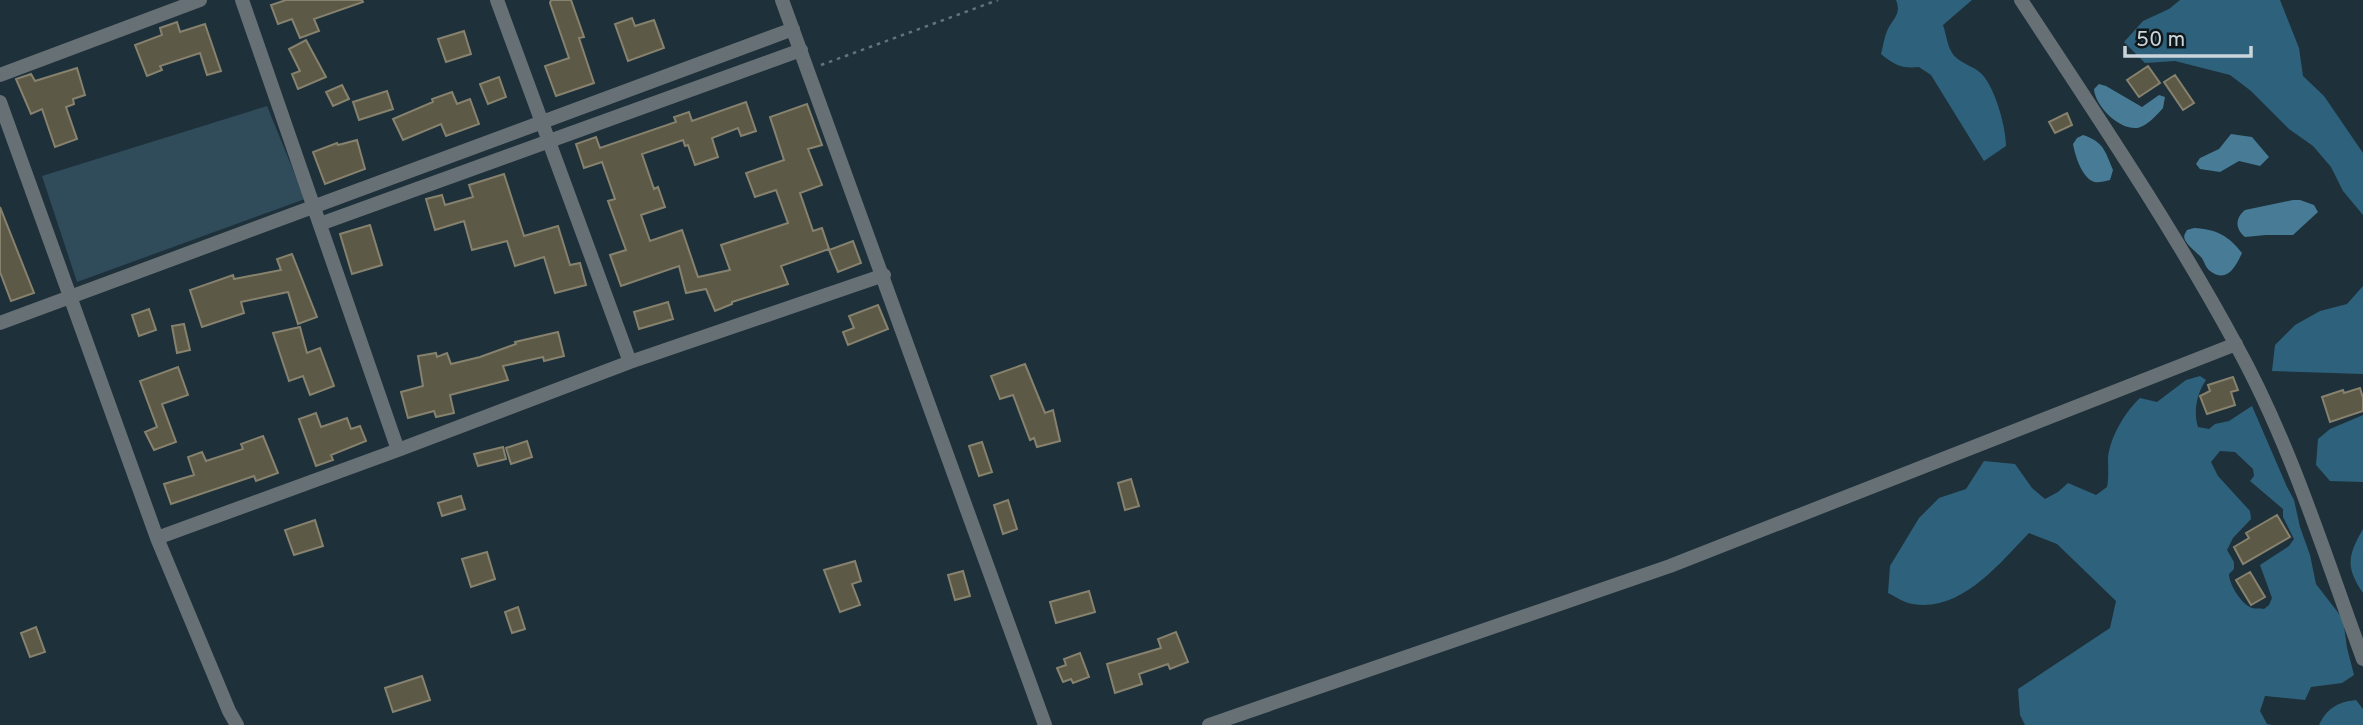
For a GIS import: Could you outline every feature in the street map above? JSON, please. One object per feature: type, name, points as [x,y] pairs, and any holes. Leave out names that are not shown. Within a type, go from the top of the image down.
[{"type":"street","points":[[0,75],[200,0]]},
{"type":"street","points":[[242,0],[398,450]]},
{"type":"street","points":[[497,0],[630,362]]},
{"type":"street","points":[[782,0],[884,275],[1045,725]]},
{"type":"street","points":[[2021,0],[2129,164],[2236,344],[2289,460],[2363,659]]},
{"type":"street","points":[[0,323],[793,29]]},
{"type":"street","points":[[320,224],[801,50]]},
{"type":"street","points":[[0,102],[157,538],[237,725]]},
{"type":"street","points":[[157,538],[630,362],[884,275]]},
{"type":"street","points":[[1209,725],[1670,566],[2236,344]]},
{"type":"path","points":[[808,70],[998,0]]},
{"type":"shaded area","points":[[1896,0],[1972,0],[1943,25],[1954,56],[1982,74],[2000,110],[2006,146],[1984,161],[1931,75],[1919,67],[1899,65],[1881,54],[1887,31],[1897,13]]},
{"type":"shaded area","points":[[2180,0],[2280,0],[2299,48],[2303,76],[2324,96],[2363,153],[2363,215],[2343,191],[2331,167],[2313,146],[2289,129],[2251,91],[2230,75],[2175,61],[2145,63],[2124,42],[2143,21],[2169,9]]},
{"type":"shaded area","points":[[2099,84],[2142,107],[2159,95],[2165,97],[2163,108],[2152,120],[2140,127],[2130,128],[2116,121],[2103,109],[2095,96],[2094,89]]},
{"type":"shaded area","points":[[267,106],[305,199],[77,282],[42,176]]},
{"type":"shaded area","points":[[2231,134],[2252,137],[2269,157],[2260,166],[2239,161],[2220,172],[2200,169],[2196,164],[2200,158],[2219,149]]},
{"type":"shaded area","points":[[2083,135],[2100,144],[2106,152],[2113,170],[2110,180],[2094,182],[2082,170],[2073,144]]},
{"type":"shaded area","points":[[2293,200],[2314,205],[2318,212],[2293,235],[2245,237],[2239,231],[2238,220],[2245,210]]},
{"type":"shaded area","points":[[2194,228],[2221,234],[2242,253],[2230,272],[2221,276],[2208,269],[2201,257],[2190,247],[2184,236],[2187,230]]},
{"type":"shaded area","points":[[2363,286],[2363,374],[2272,371],[2275,345],[2295,325],[2320,311],[2347,304]]},
{"type":"shaded area","points":[[2200,376],[2206,380],[2197,402],[2198,427],[2209,429],[2215,424],[2229,421],[2252,406],[2294,500],[2316,584],[2343,619],[2354,675],[2342,683],[2311,687],[2305,700],[2265,696],[2260,711],[2267,724],[2272,725],[2025,725],[2020,715],[2018,689],[2110,628],[2116,601],[2057,544],[2029,533],[1978,583],[1947,601],[1931,605],[1913,604],[1888,593],[1890,566],[1919,518],[1939,498],[1966,489],[1984,461],[2015,464],[2032,488],[2045,499],[2068,483],[2096,495],[2107,487],[2109,450],[2119,425],[2129,410],[2140,398],[2157,402],[2186,380]],"holes":[[[2220,451],[2235,452],[2253,469],[2254,476],[2250,481],[2283,509],[2283,517],[2294,539],[2289,546],[2260,565],[2272,598],[2264,609],[2252,608],[2244,602],[2236,593],[2229,574],[2234,569],[2234,562],[2227,550],[2233,538],[2251,519],[2250,511],[2218,476],[2211,462]]]},
{"type":"shaded area","points":[[2363,415],[2363,482],[2330,481],[2316,465],[2318,439],[2330,429]]},
{"type":"shaded area","points":[[2363,529],[2363,593],[2353,576],[2351,561],[2354,546]]},
{"type":"shaded area","points":[[2356,700],[2363,709],[2363,725],[2319,725],[2334,707]]},
{"type":"building","points":[[286,0],[363,2],[314,19],[319,31],[300,38],[292,19],[278,24],[271,5]]},
{"type":"building","points":[[551,0],[571,0],[584,37],[579,38],[594,83],[556,96],[545,66],[569,58]]},
{"type":"building","points":[[632,18],[635,26],[654,20],[664,48],[628,61],[615,24]]},
{"type":"building","points":[[177,22],[180,32],[205,24],[221,71],[207,75],[200,53],[160,66],[162,70],[147,76],[135,45],[162,35],[160,28]]},
{"type":"building","points":[[464,31],[471,54],[446,62],[438,39]]},
{"type":"building","points":[[306,40],[326,77],[298,89],[292,74],[300,71],[289,49]]},
{"type":"building","points":[[2148,66],[2160,83],[2139,97],[2127,80]]},
{"type":"building","points":[[77,68],[85,95],[73,99],[74,104],[66,107],[77,139],[55,147],[42,109],[31,114],[16,79],[31,74],[35,81]]},
{"type":"building","points":[[2175,75],[2194,103],[2183,110],[2164,82]]},
{"type":"building","points":[[499,77],[506,97],[488,104],[480,84]]},
{"type":"building","points":[[342,85],[349,99],[333,106],[326,92]]},
{"type":"building","points":[[387,91],[393,109],[359,120],[353,102]]},
{"type":"building","points":[[452,92],[457,104],[470,99],[479,124],[446,136],[441,124],[403,140],[393,119]]},
{"type":"building","points":[[746,102],[756,131],[741,136],[738,128],[712,138],[718,157],[695,165],[688,145],[685,146],[683,140],[642,154],[654,189],[658,187],[665,207],[641,215],[650,241],[682,230],[698,277],[730,270],[721,245],[788,223],[776,190],[755,197],[746,173],[784,160],[770,117],[807,104],[822,145],[808,149],[822,185],[800,193],[813,231],[822,228],[829,249],[781,266],[788,284],[732,302],[715,311],[706,289],[686,293],[679,266],[621,286],[610,255],[626,250],[608,201],[615,199],[602,162],[584,168],[576,144],[596,137],[600,148],[676,122],[674,117],[689,112],[692,121]]},
{"type":"building","points":[[2067,113],[2072,125],[2055,133],[2049,122]]},
{"type":"building","points":[[357,140],[365,169],[325,184],[313,152],[337,143],[338,145]]},
{"type":"building","points":[[504,174],[524,236],[558,226],[570,265],[580,263],[586,285],[555,293],[544,257],[515,266],[507,241],[472,250],[464,221],[435,230],[426,199],[442,195],[445,205],[473,197],[469,185]]},
{"type":"building","points":[[0,207],[34,293],[11,301],[0,272]]},
{"type":"building","points":[[370,225],[382,265],[352,274],[340,234]]},
{"type":"building","points":[[853,241],[861,263],[838,272],[829,250]]},
{"type":"building","points":[[292,254],[317,317],[298,324],[288,292],[241,302],[244,313],[202,327],[190,290],[233,275],[234,279],[281,270],[277,259]]},
{"type":"building","points":[[668,302],[673,319],[639,329],[634,312]]},
{"type":"building","points":[[878,305],[888,329],[848,345],[843,332],[854,328],[849,316]]},
{"type":"building","points":[[149,309],[156,330],[139,336],[132,315]]},
{"type":"building","points":[[184,324],[190,350],[177,353],[172,326]]},
{"type":"building","points":[[300,327],[307,353],[320,348],[334,386],[310,395],[303,376],[289,381],[273,333]]},
{"type":"building","points":[[558,332],[564,356],[544,361],[543,357],[503,366],[508,380],[450,395],[454,413],[436,417],[434,411],[408,418],[401,392],[423,386],[418,356],[436,353],[437,357],[447,353],[451,364],[480,357],[516,344],[515,342]]},
{"type":"building","points":[[1025,364],[1045,413],[1053,410],[1060,441],[1037,447],[1034,438],[1030,440],[1013,395],[1000,399],[991,376]]},
{"type":"building","points":[[178,367],[188,395],[162,404],[176,442],[154,450],[145,432],[157,427],[140,381]]},
{"type":"building","points":[[2233,377],[2238,390],[2231,392],[2235,405],[2207,414],[2200,396],[2210,391],[2208,385]]},
{"type":"building","points":[[2360,388],[2363,411],[2330,422],[2322,397]]},
{"type":"building","points":[[316,413],[321,427],[347,418],[351,429],[360,426],[366,441],[331,455],[333,460],[316,466],[299,419]]},
{"type":"building","points":[[263,436],[278,473],[256,481],[254,476],[171,504],[164,484],[194,475],[188,457],[202,452],[206,461],[243,449],[241,444]]},
{"type":"building","points":[[527,441],[532,457],[511,464],[506,448]]},
{"type":"building","points":[[982,442],[992,472],[979,476],[969,446]]},
{"type":"building","points":[[503,447],[506,459],[478,466],[474,454]]},
{"type":"building","points":[[1131,479],[1139,506],[1125,510],[1118,483]]},
{"type":"building","points":[[461,496],[465,509],[442,516],[438,503]]},
{"type":"building","points":[[1008,500],[1017,529],[1003,534],[994,505]]},
{"type":"building","points":[[2277,515],[2290,537],[2243,564],[2234,547],[2249,538],[2246,533]]},
{"type":"building","points":[[315,520],[323,546],[294,555],[285,530]]},
{"type":"building","points":[[487,552],[495,579],[471,587],[462,559]]},
{"type":"building","points":[[855,561],[861,581],[852,584],[860,605],[840,612],[824,570]]},
{"type":"building","points":[[963,571],[970,596],[955,600],[948,575]]},
{"type":"building","points":[[2250,572],[2265,597],[2251,605],[2236,580]]},
{"type":"building","points":[[1089,591],[1095,612],[1056,623],[1050,602]]},
{"type":"building","points":[[518,607],[525,629],[512,633],[505,612]]},
{"type":"building","points":[[36,627],[45,652],[30,657],[21,633]]},
{"type":"building","points":[[1176,632],[1188,662],[1170,669],[1168,664],[1139,674],[1142,684],[1115,693],[1107,664],[1161,648],[1158,639]]},
{"type":"building","points":[[1080,653],[1089,677],[1073,683],[1071,679],[1063,682],[1057,668],[1066,665],[1064,659]]},
{"type":"building","points":[[422,676],[430,700],[393,712],[385,688]]}]
